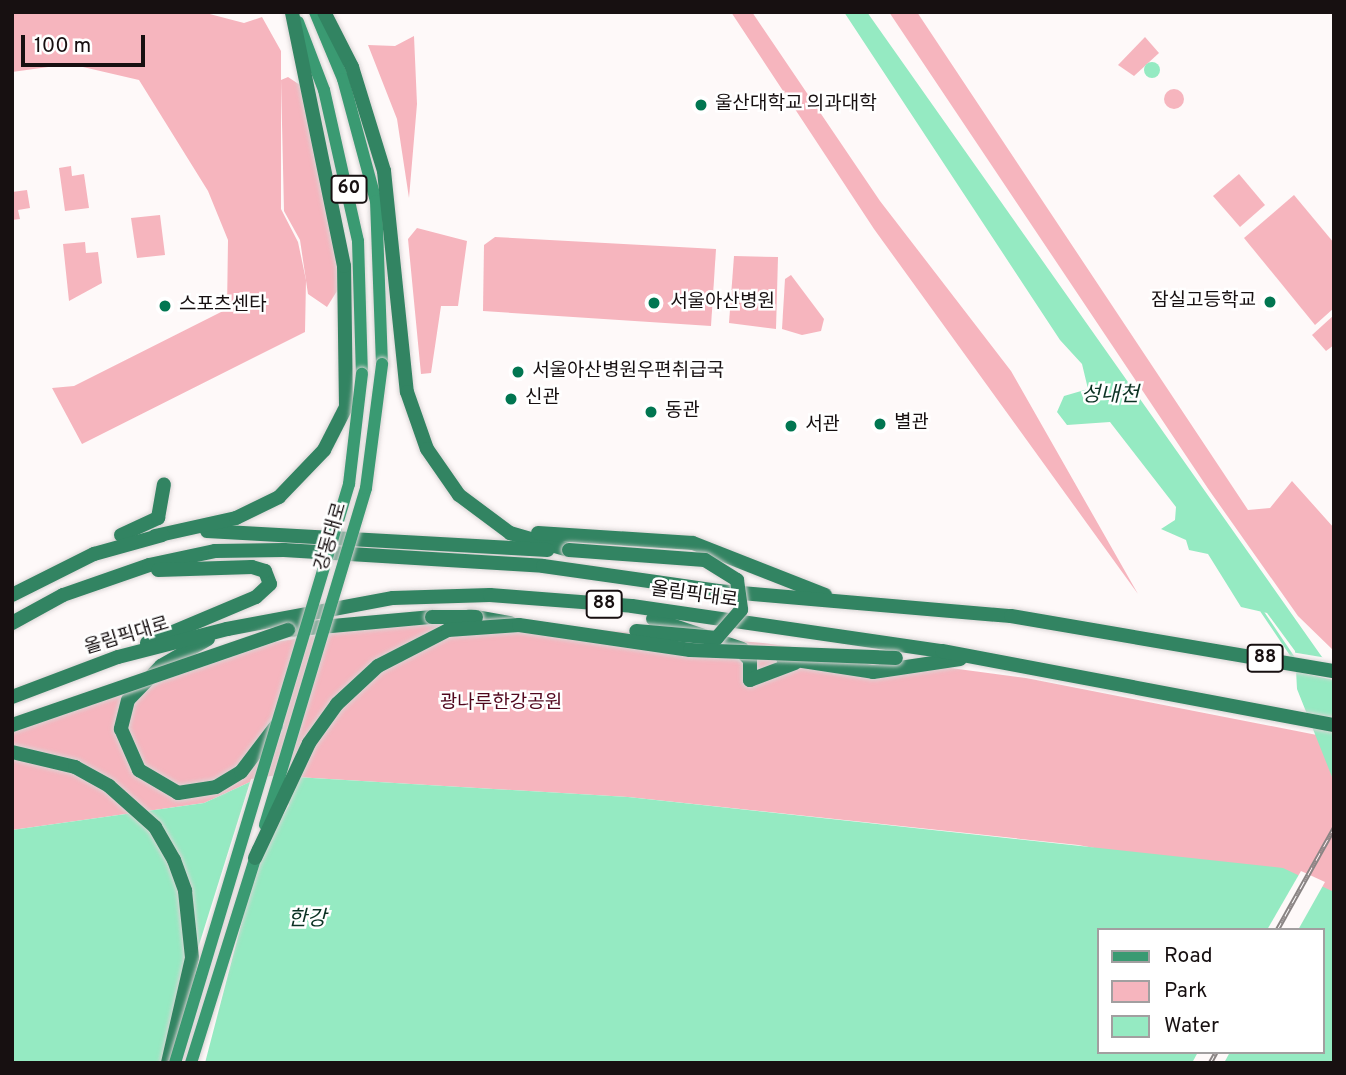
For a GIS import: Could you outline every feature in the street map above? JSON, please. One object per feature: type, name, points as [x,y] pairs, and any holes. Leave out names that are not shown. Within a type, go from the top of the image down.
[{"type":"highway","points":[[12,595],[94,554],[202,524],[236,518],[279,497],[324,450],[350,388],[344,266],[293,12]]},
{"type":"highway","points":[[324,12],[352,67],[384,171],[410,405],[433,460],[459,495],[509,533],[569,550]]},
{"type":"highway","points":[[12,587],[152,523],[164,506],[164,485]]},
{"type":"highway","points":[[496,523],[573,538],[707,546],[837,601]]},
{"type":"highway","points":[[12,725],[288,630],[470,616],[701,641],[728,631],[741,610],[737,580],[712,561],[224,530],[155,536]]},
{"type":"highway","name":"올림픽대로","points":[[12,623],[124,572],[195,553],[284,550],[611,572],[718,591],[1011,616],[1334,671]]},
{"type":"highway","points":[[118,657],[256,597],[270,584],[265,571],[241,566],[124,572]]},
{"type":"highway","name":"올림픽대로","points":[[12,697],[118,657],[227,629],[393,597],[527,598],[632,606],[942,651],[1202,695],[1334,725]]},
{"type":"highway","points":[[527,598],[670,622],[738,648],[801,662],[873,672],[972,657]]},
{"type":"highway","points":[[470,616],[698,651],[896,657],[942,651]]},
{"type":"highway","points":[[255,858],[309,743],[364,676],[436,634],[471,624],[520,625]]},
{"type":"highway","points":[[227,629],[161,666],[128,700],[121,729],[129,757],[158,785],[178,793],[216,787],[241,772],[276,726]]},
{"type":"highway","points":[[738,648],[750,660],[750,680],[801,662]]},
{"type":"highway","points":[[12,688],[44,685]]},
{"type":"highway","points":[[12,752],[75,767],[109,786],[155,827],[174,860],[185,891],[192,958],[168,1063]]},
{"type":"main road","name":"강동대로","points":[[175,1063],[349,484],[362,374],[358,241],[344,162],[293,12]]},
{"type":"main road","name":"강동대로","points":[[191,1063],[366,488],[382,364],[376,201],[343,79],[314,12]]},
{"type":"green space","points":[[12,12],[202,12],[244,23],[262,17],[281,51],[281,209],[298,242],[306,280],[305,332],[82,444],[52,388],[74,386],[227,309],[228,240],[208,191],[139,80],[70,64],[12,72]]},
{"type":"green space","points":[[731,12],[752,12],[880,201],[1011,371],[1138,594],[874,229]]},
{"type":"green space","points":[[889,12],[917,12],[1248,510],[1270,508],[1292,481],[1334,528],[1334,651],[1298,616],[1209,490]]},
{"type":"green space","points":[[414,36],[417,104],[409,198],[397,119],[368,45],[395,46]]},
{"type":"green space","points":[[1145,37],[1159,53],[1134,76],[1118,65]]},
{"type":"green space","points":[[288,77],[300,85],[329,183],[342,283],[327,307],[308,294],[300,240],[284,211],[281,80]]},
{"type":"green space","points":[[1174,89],[1181,92],[1184,99],[1181,106],[1174,109],[1167,106],[1164,99],[1167,92]]},
{"type":"green space","points":[[71,166],[72,176],[84,174],[89,208],[65,211],[59,168]]},
{"type":"green space","points":[[1239,174],[1265,205],[1240,227],[1213,196]]},
{"type":"green space","points":[[27,190],[30,208],[18,210],[20,219],[12,220],[12,192]]},
{"type":"green space","points":[[1294,195],[1334,243],[1334,308],[1315,325],[1244,238]]},
{"type":"green space","points":[[160,215],[165,255],[137,258],[131,218]]},
{"type":"green space","points":[[417,228],[467,241],[458,306],[441,306],[431,373],[421,374],[408,239]]},
{"type":"green space","points":[[495,237],[716,249],[711,326],[483,311],[484,245]]},
{"type":"green space","points":[[85,242],[86,253],[98,252],[102,283],[69,301],[63,244]]},
{"type":"green space","points":[[734,256],[778,257],[776,329],[729,323]]},
{"type":"green space","points":[[791,275],[824,319],[821,331],[802,335],[782,329],[785,279]]},
{"type":"green space","points":[[1334,315],[1334,345],[1326,351],[1312,335]]},
{"type":"green space","name":"광나루한강공원","points":[[434,617],[763,643],[1026,678],[1317,735],[1334,781],[1334,892],[1078,845],[628,797],[296,777],[250,782],[204,803],[12,830],[12,732],[275,642]]},
{"type":"water","name":"성내천","points":[[844,12],[867,12],[1334,674],[1334,782],[1297,689],[1295,651],[1267,613],[1241,607],[1208,554],[1189,550],[1186,540],[1161,529],[1175,520],[1176,507],[1110,422],[1067,425],[1057,412],[1064,396],[1088,389],[1082,364],[1060,340]]},
{"type":"water","points":[[1149,62],[1155,62],[1160,70],[1158,76],[1149,78],[1144,73],[1144,67]]},
{"type":"water","name":"한강","points":[[296,777],[628,797],[1283,868],[1334,892],[1334,1063],[12,1063],[12,830],[204,803],[250,782]]},
{"type":"pier","points":[[1291,652],[1327,658],[1334,680],[1293,671]]},
{"type":"pier","points":[[285,774],[280,793],[289,805],[258,860],[205,1063],[162,1063],[251,779]]},
{"type":"pier","points":[[1301,871],[1325,882],[1299,928],[1268,928]]},
{"type":"pier","points":[[1197,1054],[1229,1054],[1224,1063],[1192,1063]]},
{"type":"waterway","name":"성내천","points":[[1262,611],[1293,657]]},
{"type":"railway","points":[[1278,928],[1334,828]]},
{"type":"railway","points":[[1210,1063],[1215,1054]]},
{"type":"place","name":"울산대학교 의과대학","points":[[701,105]]},
{"type":"place","name":"잠실고등학교","points":[[1270,302]]},
{"type":"place","name":"서울아산병원","points":[[654,303]]},
{"type":"place","name":"스포츠센타","points":[[165,306]]},
{"type":"place","name":"서울아산병원우편취급국","points":[[518,372]]},
{"type":"place","name":"신관","points":[[511,399]]},
{"type":"place","name":"동관","points":[[651,412]]},
{"type":"place","name":"별관","points":[[880,424]]},
{"type":"place","name":"서관","points":[[791,426]]}]
